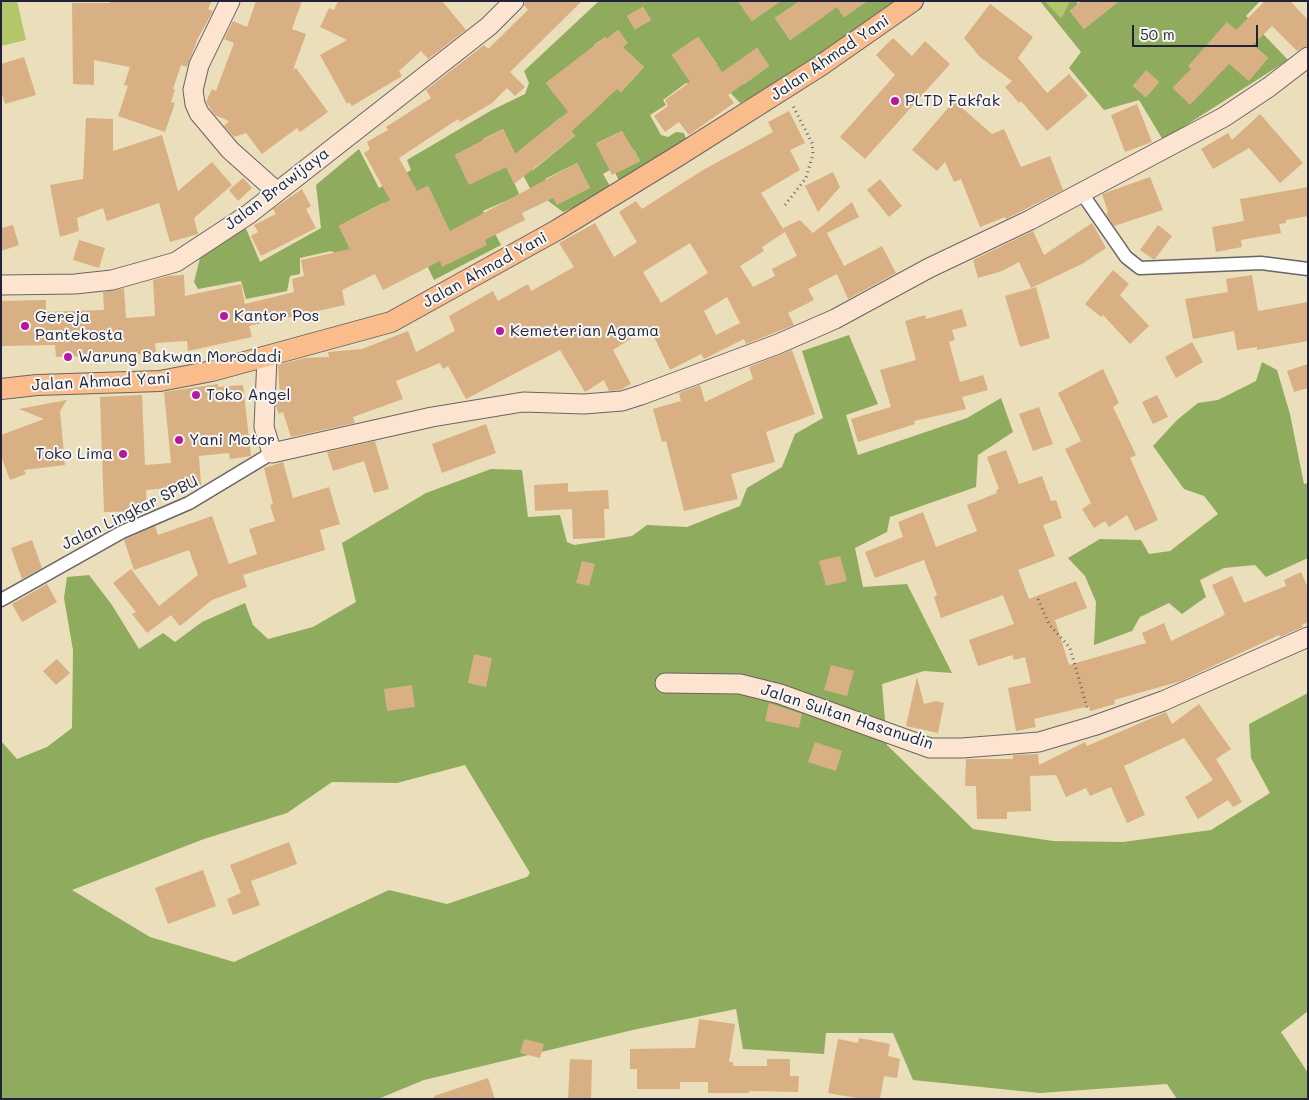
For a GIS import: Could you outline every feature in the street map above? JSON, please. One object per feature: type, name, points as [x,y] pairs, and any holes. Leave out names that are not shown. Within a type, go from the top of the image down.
[{"type":"main road","points":[[230,1],[196,74],[193,90],[195,104],[199,113],[230,150],[276,191]]},
{"type":"main road","name":"Jalan Brawijaya","points":[[1,285],[75,284],[112,280],[176,262],[250,214],[276,191],[489,26],[514,1]]},
{"type":"main road","name":"Jalan Ahmad Yani","points":[[1,389],[37,385],[160,381],[212,371],[267,357],[376,327],[398,318],[557,230],[785,90],[913,1]]},
{"type":"main road","points":[[267,357],[264,427],[272,453],[422,418],[533,401],[600,403],[622,401],[641,396],[778,344],[835,319],[929,268],[1081,192],[1224,117],[1270,87],[1308,57]]},
{"type":"main road","name":"Jalan Sultan Hasanudin","points":[[665,684],[740,684],[780,694],[930,748],[962,748],[1039,742],[1093,726],[1163,701],[1308,637]]},
{"type":"street","points":[[1081,192],[1126,258],[1140,268],[1261,264],[1308,269]]},
{"type":"street","name":"Jalan Lingkar SPBU","points":[[1,600],[122,532],[189,503],[272,453]]},
{"type":"path","points":[[785,90],[812,143],[813,154],[806,178],[786,205]]},
{"type":"path","points":[[1038,599],[1049,624],[1070,648],[1093,726]]},
{"type":"green space","points":[[1,1],[17,1],[26,40],[1,46]]},
{"type":"green space","points":[[599,1],[738,1],[752,21],[776,4],[774,1],[800,1],[775,18],[790,40],[824,16],[814,1],[833,1],[844,17],[867,1],[900,1],[758,94],[740,103],[711,72],[692,84],[686,83],[663,100],[666,105],[650,115],[661,135],[668,137],[676,132],[684,133],[687,142],[640,168],[604,193],[563,212],[535,191],[520,198],[517,196],[483,211],[501,245],[434,280],[415,240],[404,235],[362,258],[343,256],[331,251],[300,258],[300,274],[290,276],[287,291],[246,299],[241,281],[198,289],[194,282],[200,258],[245,226],[260,262],[321,228],[316,185],[359,149],[379,188],[411,170],[407,160],[492,110],[525,94],[529,83],[524,71]],"holes":[[[643,7],[651,20],[635,29],[627,16]],[[618,30],[627,43],[619,50],[609,37]],[[605,37],[614,49],[604,57],[594,45]],[[698,37],[717,64],[691,82],[672,55]],[[757,48],[769,66],[744,84],[732,66]],[[629,53],[644,67],[621,92],[605,78]],[[576,60],[590,77],[560,101],[546,83]],[[589,86],[603,102],[587,117],[573,101]],[[560,118],[575,136],[533,170],[518,152]],[[503,129],[518,160],[498,171],[483,139]],[[622,131],[631,148],[605,161],[597,143]],[[479,143],[493,172],[469,184],[455,155]],[[634,150],[640,161],[618,172],[613,160]],[[577,163],[590,188],[557,204],[545,179]],[[613,168],[619,181],[610,186],[603,174]],[[523,175],[531,190],[520,196],[513,180]],[[428,186],[440,211],[403,229],[390,204]],[[383,203],[398,233],[353,255],[339,226]]]},
{"type":"green space","points":[[1040,1],[1045,1],[1061,18],[1070,1],[1076,1],[1078,4],[1070,11],[1084,29],[1115,4],[1113,1],[1260,1],[1246,16],[1288,60],[1163,140],[1139,100],[1104,110],[1069,68],[1081,52]],"holes":[[[1227,23],[1268,58],[1249,80]],[[1146,71],[1159,82],[1146,97],[1133,86]],[[1187,73],[1190,104],[1173,88]]]},
{"type":"green space","points":[[1045,1],[1070,1],[1061,18]]},
{"type":"green space","points":[[849,335],[878,404],[846,415],[858,455],[967,418],[1001,398],[1013,432],[978,455],[976,487],[890,517],[887,532],[855,548],[863,587],[907,584],[952,673],[924,671],[882,684],[887,745],[973,829],[1053,841],[1123,842],[1211,830],[1270,793],[1251,758],[1249,724],[1308,693],[1308,1011],[1281,1032],[1308,1073],[1308,1099],[1177,1099],[1167,1084],[1040,1093],[913,1080],[893,1033],[826,1033],[824,1054],[743,1049],[736,1009],[637,1029],[424,1080],[378,1099],[1,1099],[1,741],[17,759],[47,747],[72,728],[73,650],[64,598],[67,577],[89,575],[112,605],[139,649],[163,633],[175,642],[202,622],[245,603],[253,625],[268,639],[313,627],[356,602],[342,543],[426,493],[491,469],[522,470],[528,517],[560,515],[567,542],[574,545],[632,536],[647,525],[687,527],[740,506],[747,488],[782,467],[795,434],[823,418],[802,351]],"holes":[[[465,765],[530,873],[527,877],[447,904],[389,890],[234,962],[150,937],[72,890],[204,839],[287,813],[332,782],[397,783]]]},
{"type":"green space","points":[[1262,362],[1277,370],[1290,414],[1304,484],[1308,483],[1308,558],[1266,577],[1255,565],[1224,568],[1200,580],[1206,597],[1182,614],[1169,603],[1140,617],[1132,631],[1094,645],[1096,602],[1085,576],[1068,558],[1100,539],[1141,540],[1149,554],[1170,551],[1218,514],[1204,496],[1184,489],[1153,446],[1177,420],[1198,403],[1218,400],[1256,381]]},
{"type":"building","points":[[110,1],[212,1],[208,9],[213,11],[198,38],[187,67],[181,65],[173,89],[175,90],[171,102],[175,103],[165,132],[118,116],[128,86],[124,85],[130,67],[94,60],[94,85],[73,84],[72,3],[110,3]]},
{"type":"building","points":[[256,1],[302,1],[292,29],[306,34],[293,70],[296,68],[328,112],[300,132],[297,128],[262,154],[246,133],[234,137],[224,126],[229,121],[215,115],[206,102],[212,89],[216,91],[234,43],[224,39],[233,21],[247,27]]},
{"type":"building","points":[[338,1],[442,1],[466,30],[428,59],[421,51],[399,71],[402,76],[352,106],[349,102],[347,104],[320,55],[347,40],[320,27],[329,8],[334,10]]},
{"type":"building","points":[[525,1],[582,1],[510,72],[525,87],[515,96],[507,88],[492,103],[460,122],[458,119],[399,158],[417,191],[428,186],[450,231],[577,163],[590,188],[557,205],[553,198],[522,213],[525,220],[485,240],[487,245],[442,267],[440,261],[383,290],[375,274],[342,290],[345,305],[249,326],[252,337],[188,351],[187,341],[155,343],[156,353],[84,358],[84,356],[56,357],[55,345],[1,346],[1,301],[46,300],[46,312],[104,310],[103,292],[124,288],[126,318],[155,316],[153,280],[168,276],[184,275],[185,296],[241,284],[245,304],[294,292],[292,279],[304,276],[301,260],[350,249],[339,226],[390,200],[364,153],[370,149],[367,142],[388,130],[386,127],[431,98],[426,90],[484,45],[488,49],[528,10],[524,5]]},
{"type":"building","points":[[738,1],[781,1],[752,21]]},
{"type":"building","points":[[800,1],[867,1],[844,17],[837,7],[790,40],[775,18]]},
{"type":"building","points":[[1081,1],[1119,1],[1084,29],[1070,11]]},
{"type":"building","points":[[1265,1],[1290,1],[1308,20],[1308,46],[1297,51],[1272,26],[1253,45],[1268,58],[1249,81],[1229,64],[1190,105],[1173,88],[1191,69],[1188,66],[1227,22],[1236,30]]},
{"type":"building","points":[[990,4],[1033,37],[1018,58],[1047,93],[1069,74],[1088,96],[1047,131],[1021,101],[1019,103],[1005,87],[1012,81],[980,57],[964,38]]},
{"type":"building","points":[[643,7],[651,20],[635,29],[627,16]]},
{"type":"building","points":[[618,30],[628,43],[623,47],[644,67],[621,92],[617,89],[571,132],[575,136],[514,184],[506,167],[469,185],[455,155],[503,129],[515,154],[568,112],[546,83],[605,37],[606,39]]},
{"type":"building","points":[[698,37],[722,72],[757,48],[769,66],[728,95],[734,103],[689,135],[679,122],[665,132],[654,116],[668,106],[665,100],[690,82],[672,55]]},
{"type":"building","name":"PLTD Fakfak","points":[[893,38],[912,56],[925,41],[950,64],[865,159],[840,137],[895,75],[876,55]]},
{"type":"building","points":[[24,57],[36,95],[5,104],[1,91],[1,64]]},
{"type":"building","points":[[1146,70],[1159,82],[1146,97],[1133,86]]},
{"type":"building","points":[[954,101],[992,134],[1004,129],[1021,167],[1050,156],[1063,190],[1006,219],[1005,217],[980,227],[961,179],[954,182],[945,162],[937,171],[912,150]]},
{"type":"building","points":[[1137,104],[1152,142],[1125,152],[1111,115]]},
{"type":"building","points":[[789,111],[805,143],[790,150],[800,170],[761,193],[785,232],[783,228],[800,220],[813,233],[852,202],[859,217],[827,233],[844,266],[882,246],[896,273],[848,299],[837,274],[808,289],[814,300],[788,313],[794,325],[746,344],[744,339],[704,359],[701,354],[670,370],[649,327],[613,350],[631,384],[620,390],[609,391],[604,380],[585,392],[560,350],[466,399],[448,366],[443,369],[440,363],[396,381],[403,399],[353,417],[355,423],[291,437],[283,412],[279,414],[276,406],[276,398],[280,397],[278,365],[305,358],[329,357],[328,352],[362,349],[408,331],[416,352],[455,331],[449,316],[493,291],[498,301],[528,284],[531,291],[574,267],[559,243],[595,223],[614,257],[637,242],[619,212],[636,201],[642,209],[703,170],[773,132],[768,122]],"holes":[[[785,232],[797,256],[772,269],[775,276],[753,287],[740,266],[764,251],[762,247]],[[690,243],[708,273],[661,303],[643,272]],[[727,297],[740,323],[716,335],[704,311]]]},
{"type":"building","points":[[1260,114],[1303,163],[1280,183],[1249,148],[1213,169],[1201,149],[1228,133],[1232,140]]},
{"type":"building","points":[[86,118],[113,119],[113,151],[162,135],[178,191],[212,162],[232,185],[194,218],[198,234],[170,242],[159,203],[107,221],[103,208],[77,218],[79,231],[60,237],[50,185],[83,179]]},
{"type":"building","points":[[622,131],[640,161],[612,175],[596,144]]},
{"type":"building","points":[[833,172],[840,187],[818,212],[805,186]]},
{"type":"building","points":[[1150,177],[1163,210],[1114,226],[1106,214],[1108,212],[1102,194]]},
{"type":"building","points":[[243,178],[252,188],[238,201],[229,190]]},
{"type":"building","points":[[880,179],[902,206],[889,217],[867,190]]},
{"type":"building","points":[[1308,187],[1308,216],[1286,220],[1286,223],[1279,224],[1281,233],[1241,240],[1242,247],[1216,252],[1212,227],[1244,221],[1240,199]]},
{"type":"building","points":[[302,189],[311,206],[306,209],[316,228],[261,256],[251,236],[258,232],[254,225],[276,214],[273,209]]},
{"type":"building","points":[[1092,223],[1106,248],[1082,264],[1031,288],[1019,262],[1002,271],[978,278],[973,260],[1033,231],[1044,255]]},
{"type":"building","points":[[13,225],[19,245],[1,251],[1,228]]},
{"type":"building","points":[[1158,225],[1172,236],[1155,259],[1153,259],[1140,250]]},
{"type":"building","points":[[79,240],[105,248],[99,268],[73,260]]},
{"type":"building","points":[[1113,270],[1129,284],[1120,295],[1149,326],[1130,344],[1103,315],[1101,317],[1085,304]]},
{"type":"building","points":[[1252,275],[1258,311],[1308,302],[1308,341],[1257,350],[1257,347],[1237,350],[1234,331],[1193,339],[1185,299],[1228,292],[1226,279]]},
{"type":"building","points":[[1036,287],[1050,338],[1020,347],[1005,296]]},
{"type":"building","points":[[962,309],[967,326],[952,330],[955,340],[949,342],[960,382],[983,375],[988,390],[962,397],[966,409],[914,421],[915,424],[858,442],[851,419],[891,407],[880,370],[916,360],[905,321],[925,315],[926,319]]},
{"type":"building","points":[[1192,342],[1203,362],[1176,378],[1165,357]]},
{"type":"building","points":[[792,350],[815,414],[766,432],[775,462],[731,474],[738,499],[684,511],[666,441],[662,442],[653,409],[681,401],[679,393],[700,385],[705,402],[753,379],[749,367]]},
{"type":"building","points":[[1308,364],[1308,388],[1294,392],[1287,371]]},
{"type":"building","points":[[1103,369],[1119,403],[1113,407],[1136,455],[1130,458],[1158,520],[1135,531],[1127,515],[1109,527],[1105,521],[1094,528],[1082,509],[1091,503],[1065,449],[1081,441],[1058,393]]},
{"type":"building","points":[[218,384],[218,387],[243,385],[251,456],[230,459],[229,453],[199,456],[201,485],[146,490],[147,511],[104,512],[100,397],[142,395],[145,465],[171,463],[164,392]]},
{"type":"building","points":[[1157,395],[1168,417],[1153,424],[1142,402]]},
{"type":"building","points":[[67,400],[60,411],[65,465],[24,470],[26,474],[10,480],[1,456],[1,435],[44,419],[19,409]]},
{"type":"building","points":[[1039,407],[1053,444],[1033,451],[1019,414]]},
{"type":"building","points":[[486,424],[496,453],[442,473],[432,444]]},
{"type":"building","points":[[375,441],[389,489],[374,493],[364,461],[333,471],[327,452]]},
{"type":"building","points":[[1006,450],[1019,484],[1042,476],[1051,501],[1056,500],[1062,518],[1043,525],[1055,556],[1018,570],[1029,599],[1076,581],[1087,608],[1055,620],[1069,665],[1146,643],[1142,633],[1164,623],[1171,641],[1221,617],[1225,614],[1212,585],[1232,576],[1244,603],[1286,586],[1284,580],[1301,572],[1308,588],[1308,622],[1302,625],[1303,627],[1280,637],[1279,635],[1181,681],[1114,700],[1115,704],[1090,711],[1089,706],[1034,719],[1036,727],[1016,731],[1008,688],[1031,683],[1025,657],[1014,660],[1012,655],[978,666],[969,640],[1014,624],[1003,595],[941,618],[934,597],[937,595],[924,560],[875,578],[865,552],[903,537],[898,522],[923,512],[936,547],[977,531],[967,505],[997,493],[996,490],[999,489],[987,457]]},
{"type":"building","points":[[283,462],[293,498],[329,487],[340,524],[320,530],[325,550],[243,575],[247,587],[212,600],[180,626],[171,615],[147,633],[132,614],[136,612],[113,583],[131,569],[159,606],[198,575],[189,550],[134,570],[124,540],[155,526],[158,535],[212,516],[229,564],[257,554],[249,529],[275,521],[270,505],[273,504],[264,468]]},
{"type":"building","points":[[568,483],[568,492],[608,490],[609,509],[604,509],[605,538],[573,539],[572,509],[535,511],[534,485]]},
{"type":"building","points":[[32,540],[42,568],[22,579],[11,548]]},
{"type":"building","points":[[840,556],[847,581],[826,586],[819,561]]},
{"type":"building","points":[[582,561],[595,564],[589,586],[576,583]]},
{"type":"building","points":[[47,584],[57,602],[22,622],[12,604]]},
{"type":"building","points":[[474,654],[492,658],[486,687],[468,683]]},
{"type":"building","points":[[57,659],[70,673],[56,685],[43,671]]},
{"type":"building","points":[[831,665],[854,671],[847,696],[824,690]]},
{"type":"building","points":[[917,677],[924,704],[936,701],[944,703],[938,733],[906,726]]},
{"type":"building","points":[[412,685],[415,707],[387,711],[384,689]]},
{"type":"building","points":[[769,703],[802,714],[799,728],[765,721]]},
{"type":"building","points":[[1199,704],[1231,749],[1216,759],[1242,802],[1233,807],[1228,800],[1198,819],[1185,797],[1213,780],[1184,738],[1124,766],[1145,815],[1127,823],[1111,787],[1090,796],[1086,788],[1066,797],[1056,775],[1030,776],[1031,811],[1007,812],[1007,819],[977,819],[976,786],[965,786],[966,759],[1013,759],[1013,755],[1038,754],[1039,765],[1085,742],[1087,746],[1166,712],[1172,724]]},
{"type":"building","points":[[815,742],[842,751],[836,771],[808,762]]},
{"type":"building","points":[[289,842],[297,864],[251,881],[260,905],[233,915],[227,899],[241,893],[230,865]]},
{"type":"building","points":[[203,870],[216,906],[168,924],[155,888]]},
{"type":"building","points":[[699,1019],[735,1024],[729,1062],[733,1062],[733,1066],[767,1066],[767,1059],[790,1059],[790,1076],[799,1076],[798,1092],[749,1091],[749,1093],[708,1093],[708,1082],[680,1082],[680,1089],[637,1089],[637,1069],[630,1069],[630,1049],[695,1048]]},
{"type":"building","points":[[859,1038],[890,1044],[888,1056],[900,1059],[897,1078],[884,1076],[880,1099],[862,1099],[828,1093],[838,1039],[858,1043]]},
{"type":"building","points":[[524,1039],[544,1044],[540,1058],[520,1053]]},
{"type":"building","points":[[570,1059],[592,1060],[591,1099],[568,1099]]},
{"type":"building","points":[[488,1078],[495,1099],[434,1099],[434,1096]]},
{"type":"place","name":"PLTD Fakfak","points":[[895,101]]},
{"type":"place","name":"Kantor Pos","points":[[224,316]]},
{"type":"place","name":"Gereja Pantekosta","points":[[25,326]]},
{"type":"place","name":"Kemeterian Agama","points":[[500,331]]},
{"type":"place","name":"Warung Bakwan Morodadi","points":[[68,357]]},
{"type":"place","name":"Toko Angel","points":[[196,395]]},
{"type":"place","name":"Yani Motor","points":[[179,440]]},
{"type":"place","name":"Toko Lima","points":[[123,454]]}]
